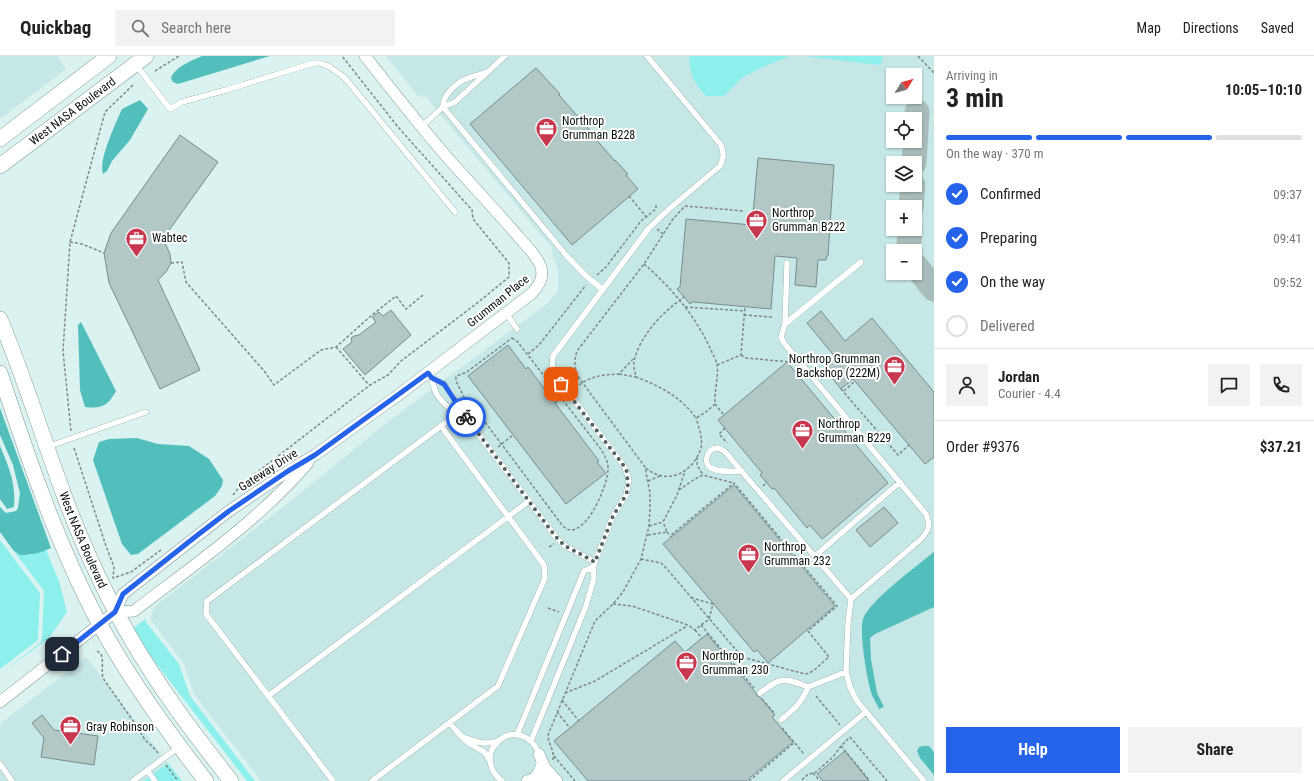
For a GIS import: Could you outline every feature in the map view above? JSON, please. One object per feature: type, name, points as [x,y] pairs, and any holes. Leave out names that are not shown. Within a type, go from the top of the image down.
[{"type":"main road","name":"West NASA Boulevard","points":[[0,139],[109,56]]},
{"type":"main road","name":"West NASA Boulevard","points":[[0,166],[141,60]]},
{"type":"main road","name":"West NASA Boulevard","points":[[0,319],[82,540],[115,612],[172,703],[231,781]]},
{"type":"main road","name":"West NASA Boulevard","points":[[0,373],[57,533],[76,577],[100,625],[140,691],[206,781]]},
{"type":"street","name":"Grumman Place","points":[[315,455],[430,376],[537,288],[542,278],[540,264],[533,254],[422,126],[365,56]]},
{"type":"street","name":"Gateway Drive","points":[[115,612],[134,610],[236,532],[280,494],[315,455]]},
{"type":"street","name":"Gateway Drive","points":[[0,702],[100,625],[115,612],[123,594],[161,563],[229,511],[288,471],[315,455]]},
{"type":"street","points":[[539,754],[545,768],[557,781]]},
{"type":"street","points":[[527,781],[544,775],[557,781]]},
{"type":"lane","points":[[422,126],[443,107],[455,102],[505,56]]},
{"type":"lane","points":[[531,741],[586,606],[594,578],[594,565],[613,516],[626,495],[628,488],[627,472],[624,466],[554,375],[552,368],[553,356],[649,228],[720,166],[723,160],[721,144],[647,56]]},
{"type":"lane","points":[[141,60],[170,109],[182,102],[303,66],[320,63],[330,67],[345,78],[455,212]]},
{"type":"lane","points":[[487,72],[466,78],[449,92],[443,102],[443,107],[566,255],[586,276],[602,289]]},
{"type":"lane","points":[[785,324],[862,262]]},
{"type":"lane","points":[[787,263],[785,324],[781,337],[784,343],[926,514],[929,522],[928,531],[920,540],[851,599],[848,623],[846,672],[850,687],[857,700],[924,781]]},
{"type":"lane","points":[[506,313],[517,329]]},
{"type":"lane","points":[[430,376],[444,384],[452,394],[460,409],[555,536],[565,546],[594,565]]},
{"type":"lane","points":[[430,376],[434,391],[442,401],[448,407],[460,409]]},
{"type":"lane","points":[[333,781],[206,614],[208,601],[441,426],[460,409]]},
{"type":"lane","points":[[47,447],[146,412]]},
{"type":"lane","points":[[372,781],[498,686],[545,578],[544,565],[441,426]]},
{"type":"lane","points":[[742,471],[721,471],[712,469],[708,466],[706,460],[708,454],[712,450],[718,448],[724,451],[742,471],[815,556],[851,599]]},
{"type":"lane","points":[[815,556],[900,482]]},
{"type":"lane","points":[[268,696],[529,501]]},
{"type":"lane","points":[[517,735],[584,571],[594,565]]},
{"type":"lane","points":[[760,693],[778,680],[785,679],[808,687],[846,672]]},
{"type":"lane","points":[[781,720],[803,699],[808,687]]},
{"type":"lane","points":[[783,781],[866,712]]},
{"type":"lane","points":[[449,723],[469,744],[480,748],[486,753],[494,774],[499,780]]},
{"type":"lane","points":[[463,737],[489,744],[504,737],[517,735],[531,741],[539,754],[539,762],[537,770],[527,781]]},
{"type":"lane","points":[[490,762],[490,754],[498,741]]},
{"type":"lane","points":[[133,781],[180,746]]},
{"type":"lane","points":[[0,764],[12,781]]},
{"type":"lane","points":[[147,770],[155,781]]},
{"type":"path","points":[[155,71],[179,56]]},
{"type":"path","points":[[233,495],[242,484],[370,385],[388,376],[401,362],[509,277],[509,263],[473,219],[472,210],[398,126],[342,56]]},
{"type":"path","points":[[918,56],[934,73]]},
{"type":"path","points":[[71,431],[63,351],[70,242],[105,112],[133,85]]},
{"type":"path","points":[[629,196],[649,220]]},
{"type":"path","points":[[595,277],[606,267],[641,221],[656,209],[656,203]]},
{"type":"path","points":[[656,228],[663,234]]},
{"type":"path","points":[[70,242],[82,244],[104,253]]},
{"type":"path","points":[[171,262],[182,262],[186,282],[265,372],[274,385],[320,350],[336,347],[396,296],[406,308],[423,295]]},
{"type":"path","points":[[644,264],[654,272],[680,300],[700,328],[717,364],[714,394],[715,404],[724,415]]},
{"type":"path","points":[[528,354],[539,345],[587,284]]},
{"type":"path","points":[[619,374],[634,358],[644,336],[654,323],[684,297]]},
{"type":"path","points":[[685,306],[745,311]]},
{"type":"path","points":[[741,355],[745,306]]},
{"type":"path","points":[[744,315],[772,317]]},
{"type":"path","points":[[566,534],[569,530],[581,526],[586,522],[592,513],[606,482],[608,469],[606,460],[603,453],[528,354],[517,341],[512,338],[467,372],[456,377],[456,382],[464,397],[502,444],[565,529],[569,530]]},
{"type":"path","points":[[336,347],[370,385]]},
{"type":"path","points":[[717,364],[741,355]]},
{"type":"path","points":[[741,355],[746,358],[790,362]]},
{"type":"path","points":[[634,358],[636,377]]},
{"type":"path","points":[[572,390],[582,383],[599,375],[619,374],[636,377],[652,383],[675,396],[696,418],[702,436],[701,447],[697,457],[685,471],[678,491],[663,522],[670,537],[734,483]]},
{"type":"path","points":[[844,391],[855,381]]},
{"type":"path","points":[[841,389],[898,455],[910,446]]},
{"type":"path","points":[[555,404],[564,397]]},
{"type":"path","points":[[696,418],[715,404]]},
{"type":"path","points":[[725,428],[719,434],[729,445]]},
{"type":"path","points":[[497,448],[513,435]]},
{"type":"path","points":[[74,448],[114,566],[113,578],[131,572],[162,550]]},
{"type":"path","points":[[697,457],[697,465],[703,475]]},
{"type":"path","points":[[646,467],[660,476],[675,476],[685,471]]},
{"type":"path","points":[[641,559],[661,563],[667,568],[737,653],[747,659],[805,674],[813,671],[829,656],[808,631],[837,606],[734,483],[703,475],[678,491]]},
{"type":"path","points":[[648,482],[660,476]]},
{"type":"path","points":[[767,482],[762,486],[767,491]]},
{"type":"path","points":[[649,526],[663,522]]},
{"type":"path","points":[[648,535],[667,532]]},
{"type":"path","points":[[691,597],[713,604],[709,619],[695,630]]},
{"type":"path","points":[[613,604],[632,606],[688,625],[702,638]]},
{"type":"path","points":[[548,608],[563,614]]},
{"type":"path","points":[[588,624],[593,625]]},
{"type":"path","points":[[565,693],[595,681],[688,625]]},
{"type":"path","points":[[97,651],[102,657],[102,672],[104,678],[145,740],[163,759],[178,781]]},
{"type":"path","points":[[816,696],[841,726]]},
{"type":"path","points":[[562,700],[579,721]]},
{"type":"path","points":[[557,712],[570,728]]},
{"type":"path","points":[[848,734],[887,781]]},
{"type":"path","points":[[802,780],[833,757],[850,737]]},
{"type":"path","points":[[748,781],[795,742]]},
{"type":"path","points":[[841,746],[870,781]]},
{"type":"path","points":[[554,756],[575,781]]},
{"type":"path","points":[[813,773],[820,781]]},
{"type":"shaded area","points":[[0,56],[57,56],[66,69],[0,119]]},
{"type":"shaded area","points":[[202,56],[270,56],[178,84],[173,82],[171,78],[176,71]]},
{"type":"shaded area","points":[[386,56],[934,56],[934,781],[261,781],[194,694],[183,662],[150,619],[154,607],[291,501],[385,424],[544,306],[558,291],[558,268],[553,257],[552,248],[426,97],[418,96]]},
{"type":"shaded area","points":[[691,56],[790,56],[743,77],[724,96],[706,96],[696,83],[692,74],[689,58]]},
{"type":"shaded area","points":[[804,56],[883,56],[883,57],[880,65]]},
{"type":"shaded area","points":[[140,100],[148,109],[130,140],[112,161],[107,171],[103,174],[102,168],[105,151],[122,109]]},
{"type":"shaded area","points":[[81,322],[116,391],[107,403],[100,407],[85,407],[80,390],[78,325]]},
{"type":"shaded area","points":[[0,408],[51,548],[28,555],[20,555],[13,550],[0,532],[0,507],[6,513],[16,511],[18,508],[20,493],[13,465],[0,435]]},
{"type":"shaded area","points":[[137,438],[158,444],[189,446],[209,459],[223,480],[222,486],[215,496],[138,554],[131,555],[122,544],[93,460],[99,442],[109,439]]},
{"type":"shaded area","points":[[0,446],[9,468],[14,491],[14,507],[7,509],[0,499]]},
{"type":"shaded area","points":[[0,540],[40,593],[38,640],[0,669]]},
{"type":"shaded area","points":[[13,550],[21,555],[30,555],[46,550],[59,581],[67,612],[49,638],[0,674],[40,643],[42,639],[44,591]]},
{"type":"shaded area","points":[[934,552],[934,607],[875,634],[870,638],[871,659],[877,693],[884,707],[879,709],[870,689],[866,669],[862,635],[863,619],[867,611],[884,593]]},
{"type":"shaded area","points":[[146,619],[146,622],[179,664],[190,696],[255,781],[247,781],[148,653],[133,628]]},
{"type":"shaded area","points":[[86,657],[168,763],[144,781],[0,781],[0,724]]},
{"type":"shaded area","points":[[929,746],[934,752],[934,775],[920,758],[917,751],[919,747]]},
{"type":"shaded area","points":[[168,763],[182,781],[144,781]]},
{"type":"building","name":"Northrop Grumman B228","points":[[536,68],[560,94],[559,95],[594,135],[593,136],[628,174],[626,175],[638,189],[572,245],[470,124]]},
{"type":"building","name":"Wabtec","points":[[180,135],[218,162],[162,240],[170,254],[171,263],[166,272],[158,280],[200,370],[160,389],[109,283],[104,253],[111,233]]},
{"type":"building","name":"Northrop Grumman B222","points":[[758,158],[834,165],[828,256],[826,260],[818,260],[816,287],[795,285],[797,258],[775,256],[771,309],[693,302],[690,304],[677,289],[680,287],[686,219],[752,225]]},
{"type":"building","points":[[391,310],[411,335],[365,375],[343,349],[352,342],[351,338],[359,335],[376,322],[372,317],[379,312],[383,316]]},
{"type":"building","name":"Northrop Grumman Backshop (222M)","points":[[821,311],[845,341],[872,318],[934,392],[934,457],[925,464],[853,379],[841,389],[824,368],[836,358],[807,323]]},
{"type":"building","points":[[508,345],[526,369],[528,367],[599,461],[597,462],[606,473],[566,504],[468,376]]},
{"type":"building","name":"Northrop Grumman B229","points":[[787,362],[888,483],[822,539],[810,525],[807,528],[774,488],[772,489],[760,475],[762,473],[718,420]]},
{"type":"building","name":"Northrop Grumman 232","points":[[734,485],[835,606],[768,663],[757,650],[754,652],[663,544]]},
{"type":"building","points":[[884,507],[898,523],[870,547],[856,530]]},
{"type":"building","name":"Northrop Grumman 230","points":[[707,634],[757,696],[760,697],[775,715],[772,717],[793,742],[746,781],[588,781],[554,741],[675,641],[685,652]]},
{"type":"building","name":"Gray Robinson","points":[[42,715],[54,730],[98,736],[94,765],[41,757],[44,738],[32,723]]},
{"type":"building","points":[[845,751],[869,781],[823,781],[817,774]]},
{"type":"taxiway","points":[[914,156],[915,148]]},
{"type":"taxiway","points":[[912,192],[912,200]]},
{"type":"taxiway","points":[[909,244],[910,236]]},
{"type":"taxiway","points":[[922,274],[934,289]]},
{"type":"way so far","points":[[466,417],[555,536],[565,546],[595,562],[613,516],[626,495],[629,481],[624,466],[561,384]]},
{"type":"place","name":"Northrop Grumman B228","points":[[547,148]]},
{"type":"place","name":"Northrop Grumman B222","points":[[757,240]]},
{"type":"place","name":"Wabtec","points":[[137,258]]},
{"type":"place","name":"Northrop Grumman Backshop (222M)","points":[[895,386]]},
{"type":"place","name":"Northrop Grumman B229","points":[[802,450]]},
{"type":"place","name":"Northrop Grumman 232","points":[[748,574]]},
{"type":"place","name":"Northrop Grumman 230","points":[[686,682]]},
{"type":"place","name":"Gray Robinson","points":[[70,746]]},
{"type":"route","points":[[62,654],[115,612],[123,594],[161,563],[229,511],[288,471],[315,455],[428,373],[432,378],[444,384],[466,417]]}]
